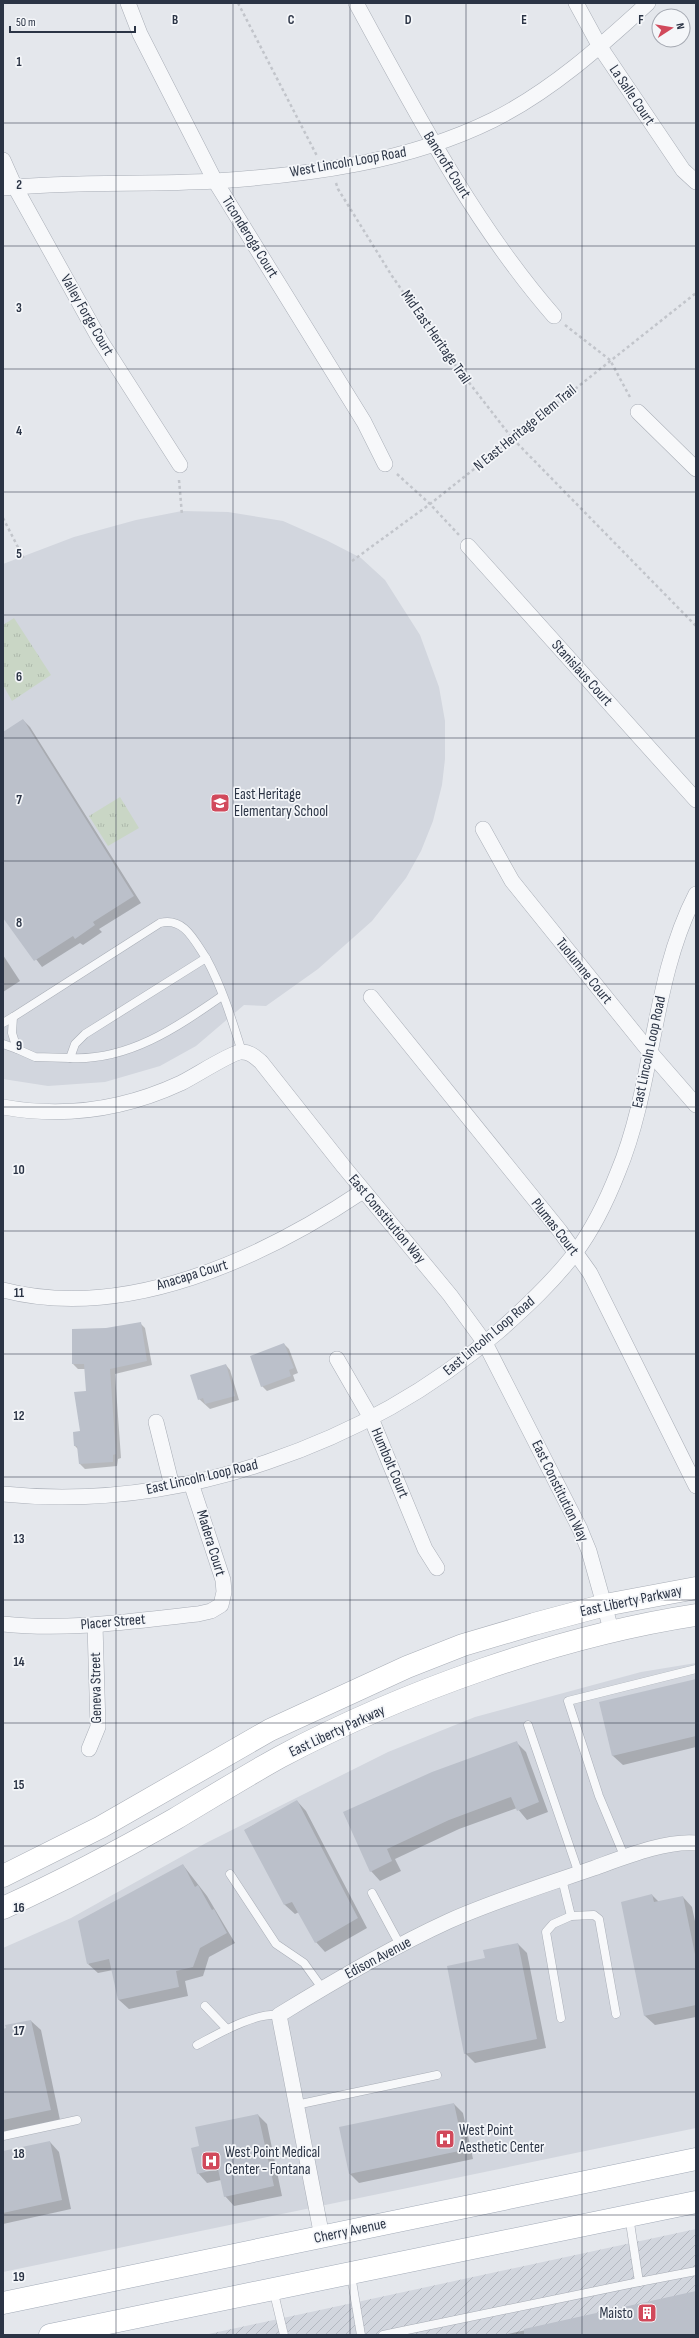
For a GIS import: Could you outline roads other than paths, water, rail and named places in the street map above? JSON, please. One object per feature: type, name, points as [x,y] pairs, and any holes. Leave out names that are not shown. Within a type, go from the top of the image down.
[{"type":"street","name":"Ticonderoga Court","points":[[128,3],[140,34],[215,181],[364,422],[385,464]]},
{"type":"street","name":"Bancroft Court","points":[[356,3],[433,146],[523,281],[554,316]]},
{"type":"street","name":"La Salle Court","points":[[576,3],[600,47],[683,170],[696,182]]},
{"type":"street","name":"West Lincoln Loop Road","points":[[9,187],[102,182],[215,181],[326,170],[378,160],[433,146],[493,120],[548,87],[600,47],[648,3]]},
{"type":"street","name":"Valley Forge Court","points":[[3,160],[9,187],[100,340],[180,465]]},
{"type":"street","points":[[638,412],[696,469]]},
{"type":"street","name":"Stanislaus Court","points":[[468,546],[696,800]]},
{"type":"street","name":"Tuolumne Court","points":[[483,829],[512,880],[649,1051],[696,1105]]},
{"type":"street","name":"East Lincoln Loop Road","points":[[3,1494],[80,1497],[123,1494],[191,1482],[293,1452],[371,1418],[419,1390],[485,1343],[527,1307],[576,1252],[605,1200],[625,1155],[674,950],[696,894]]},
{"type":"street","name":"Plumas Court","points":[[371,997],[576,1252],[607,1304],[696,1486]]},
{"type":"street","points":[[3,1107],[60,1112],[114,1106],[164,1090],[242,1052]]},
{"type":"street","name":"East Constitution Way","points":[[242,1052],[252,1054],[261,1062],[363,1191],[450,1294],[485,1343],[580,1529],[605,1605],[612,1633]]},
{"type":"street","name":"Anacapa Court","points":[[3,1290],[47,1298],[80,1298],[127,1293],[168,1284],[215,1269],[270,1246],[363,1191]]},
{"type":"street","name":"Humbolt Court","points":[[337,1359],[371,1418],[425,1549],[437,1568]]},
{"type":"street","points":[[156,1422],[172,1486]]},
{"type":"street","name":"Madera Court","points":[[191,1482],[223,1580],[224,1592],[221,1605]]},
{"type":"street","name":"East Liberty Parkway","points":[[3,1876],[102,1827],[270,1730],[312,1709],[407,1667],[463,1646],[534,1624],[605,1605],[696,1588]]},
{"type":"street","name":"Placer Street","points":[[3,1624],[47,1627],[95,1625],[198,1614],[211,1611],[221,1605]]},
{"type":"street","name":"East Liberty Parkway","points":[[3,1908],[123,1848],[285,1755],[381,1710],[534,1653],[612,1633],[696,1616]]},
{"type":"street","name":"Geneva Street","points":[[89,1749],[98,1728],[95,1625]]},
{"type":"street","name":"Edison Avenue","points":[[279,2015],[322,1988],[400,1945],[490,1905],[625,1858],[670,1845],[696,1843]]},
{"type":"street","points":[[279,2015],[322,2237]]},
{"type":"street","name":"Cherry Avenue","points":[[3,2301],[322,2237],[696,2159]]},
{"type":"street","points":[[50,2335],[696,2202]]},
{"type":"lane","points":[[3,1023],[160,923],[174,922],[183,927],[206,958],[220,982],[222,996],[242,1052]]},
{"type":"lane","points":[[70,1058],[75,1044],[85,1034],[206,958]]},
{"type":"lane","points":[[3,1044],[35,1056],[70,1058],[84,1058],[127,1051],[148,1042],[222,996]]},
{"type":"lane","points":[[13,1017],[12,1033],[18,1049]]},
{"type":"lane","points":[[625,1858],[599,1796],[568,1701],[696,1669]]},
{"type":"lane","points":[[528,1725],[579,1874]]},
{"type":"lane","points":[[230,1874],[276,1944],[304,1963],[322,1988]]},
{"type":"lane","points":[[562,1879],[571,1916]]},
{"type":"lane","points":[[372,1893],[400,1945]]},
{"type":"lane","points":[[561,2018],[546,1932],[553,1924],[571,1916],[594,1915],[599,1919],[616,2014]]},
{"type":"lane","points":[[205,2006],[227,2029]]},
{"type":"lane","points":[[197,2045],[227,2029],[269,2014],[279,2015]]},
{"type":"lane","points":[[296,2105],[436,2075]]},
{"type":"lane","points":[[3,2136],[77,2120]]},
{"type":"lane","points":[[629,2215],[639,2282]]},
{"type":"lane","points":[[383,2335],[696,2271]]},
{"type":"lane","points":[[350,2273],[361,2335]]},
{"type":"lane","points":[[273,2289],[284,2335]]},
{"type":"place","name":"East Heritage Elementary School","points":[[220,803]]},
{"type":"place","name":"West Point Aesthetic Center","points":[[445,2139]]},
{"type":"place","name":"West Point Medical Center - Fontana","points":[[211,2161]]},
{"type":"place","name":"Maisto","points":[[647,2313]]}]
